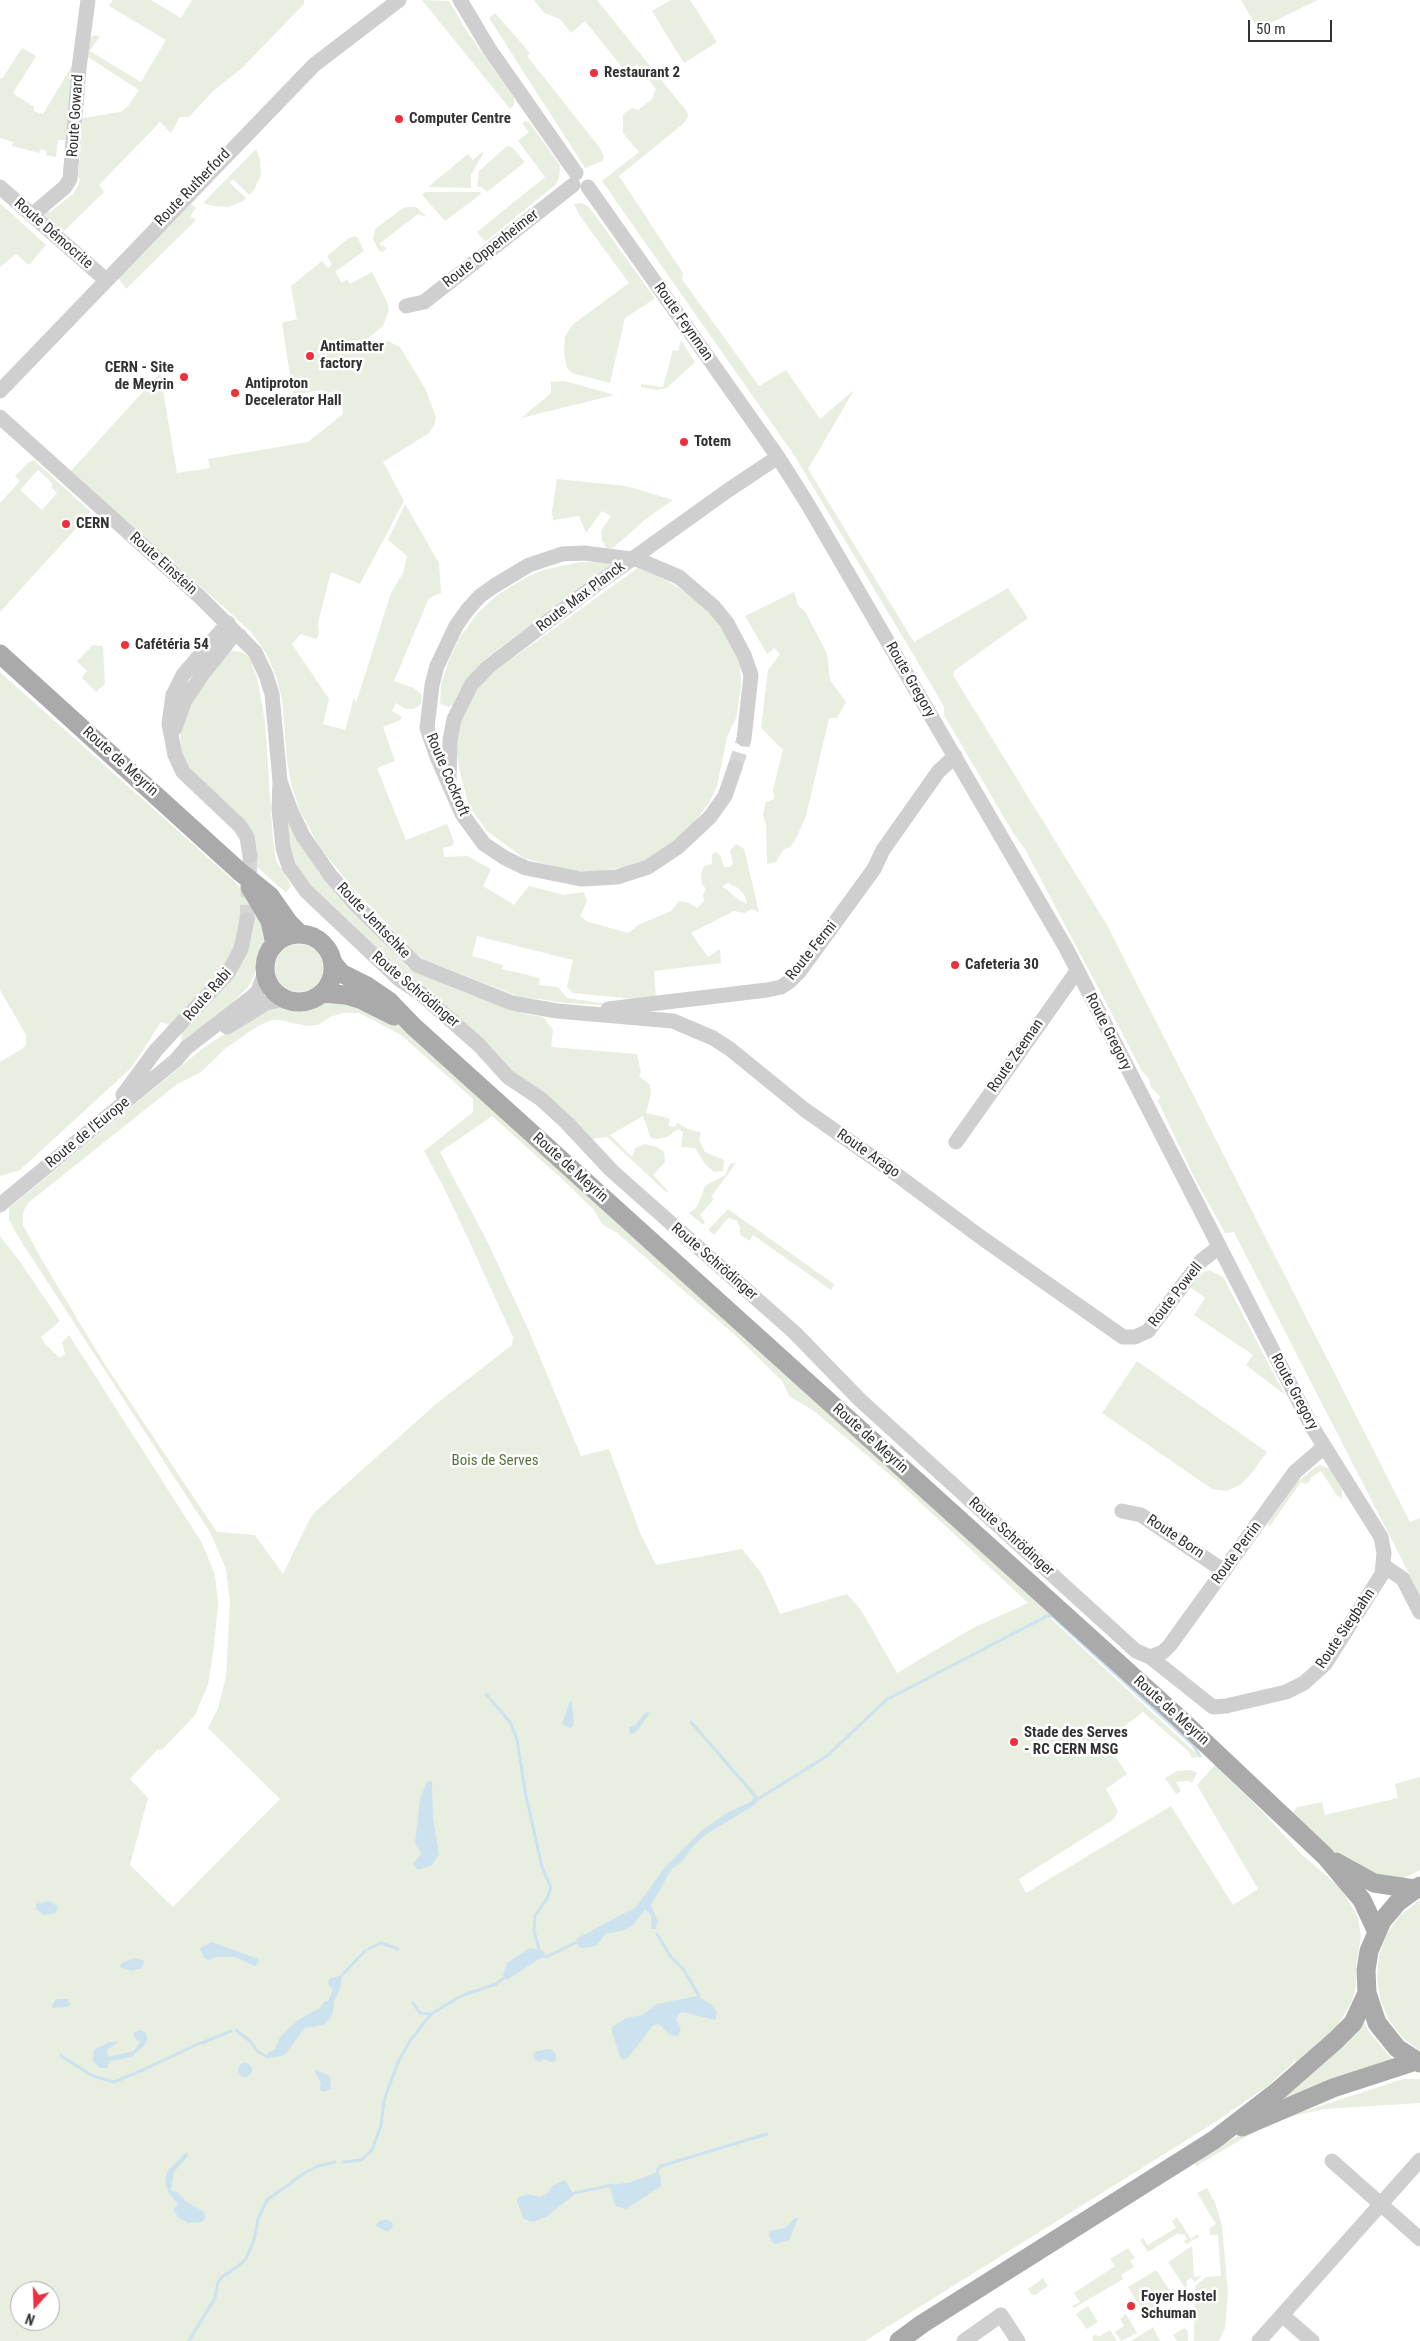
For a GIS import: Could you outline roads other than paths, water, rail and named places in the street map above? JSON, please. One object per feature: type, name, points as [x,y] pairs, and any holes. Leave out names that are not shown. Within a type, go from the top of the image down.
[{"type":"main road","name":"Route de Meyrin","points":[[0,654],[245,863],[288,923],[300,934]]},
{"type":"main road","name":"Route de Meyrin","points":[[245,863],[270,921],[275,944]]},
{"type":"main road","points":[[300,934],[310,936],[323,944],[333,963],[331,979],[322,993],[307,1001],[296,1002],[285,999],[272,988],[265,972],[268,954],[275,944],[284,937],[300,934]]},
{"type":"main road","name":"Route de Meyrin","points":[[333,963],[341,973],[367,986],[389,1001],[413,1026],[1172,1711],[1325,1856],[1362,1900],[1376,1930]]},
{"type":"main road","name":"Route de Meyrin","points":[[322,993],[346,995],[362,1000],[413,1026]]},
{"type":"main road","name":"Route de Meyrin","points":[[1325,1856],[1374,1883],[1417,1888]]},
{"type":"main road","points":[[1417,1888],[1392,1908],[1376,1930],[1367,1960],[1367,1993],[1373,2014],[1382,2032],[1397,2048],[1418,2062]]},
{"type":"main road","points":[[899,2341],[922,2324],[1214,2140],[1279,2090],[1336,2040],[1353,2023],[1367,1993]]},
{"type":"main road","points":[[1214,2140],[1334,2088],[1418,2062]]},
{"type":"main road","points":[[887,2341],[922,2324]]},
{"type":"street","name":"Route Goward","points":[[32,216],[65,187],[70,179],[79,68],[88,0]]},
{"type":"street","name":"Route Rutherford","points":[[0,391],[314,65],[400,0]]},
{"type":"street","name":"Route Feynman","points":[[460,0],[495,57],[579,182],[778,457]]},
{"type":"street","name":"Route Oppenheimer","points":[[406,306],[424,302],[579,182]]},
{"type":"street","name":"Route Démocrite","points":[[0,187],[106,280]]},
{"type":"street","name":"Route Einstein","points":[[0,417],[228,623],[255,652],[266,675],[273,710]]},
{"type":"street","name":"Route Max Planck","points":[[449,782],[450,740],[454,719],[471,685],[488,667],[593,587],[778,457]]},
{"type":"street","name":"Route Gregory","points":[[778,457],[1066,948],[1076,971],[1302,1408],[1324,1447],[1381,1537],[1384,1566]]},
{"type":"street","name":"Route Cockroft","points":[[735,767],[721,802],[702,825],[678,847],[648,867],[617,877],[597,879],[546,874],[526,868],[491,849],[474,833],[462,814],[437,757],[428,728],[432,686],[446,645],[456,626],[480,596],[529,566],[562,554],[600,553],[639,560],[679,577],[714,607],[727,622],[736,638],[751,675],[744,739]]},
{"type":"street","points":[[228,623],[189,667],[178,684],[170,714],[173,744],[183,772],[244,833],[249,842],[245,863]]},
{"type":"street","points":[[173,744],[176,722],[185,700],[232,637],[240,636]]},
{"type":"street","name":"Route Jentschke","points":[[273,710],[280,781],[291,811],[315,855],[357,906],[409,960],[427,970],[512,1003],[557,1011],[589,1012]]},
{"type":"street","name":"Route Fermi","points":[[589,1012],[767,990],[781,987],[790,981],[798,974],[874,869],[882,850],[938,772],[955,756]]},
{"type":"street","name":"Route Schrödinger","points":[[280,781],[279,809],[283,848],[289,867],[306,891],[400,980],[420,993],[479,1045],[508,1077],[541,1099],[568,1123],[612,1171],[795,1333],[860,1400],[1136,1651],[1150,1657],[1212,1707]]},
{"type":"street","name":"Route Rabi","points":[[94,1128],[134,1082],[156,1050],[170,1038],[233,966],[244,942],[247,920]]},
{"type":"street","name":"Route Zeeman","points":[[956,1142],[1076,971]]},
{"type":"street","name":"Route de l'Europe","points":[[176,1060],[186,1048],[252,997],[258,991],[265,972]]},
{"type":"street","name":"Route de l'Europe","points":[[0,1205],[176,1060],[266,1003],[285,999]]},
{"type":"street","name":"Route Arago","points":[[589,1012],[673,1021],[713,1038],[730,1048],[805,1110],[898,1175],[1115,1333],[1130,1338]]},
{"type":"street","points":[[170,1038],[168,1050],[176,1060]]},
{"type":"street","name":"Route Powell","points":[[1130,1338],[1148,1331],[1201,1262],[1219,1247]]},
{"type":"street","name":"Route Perrin","points":[[1150,1657],[1163,1652],[1170,1646],[1295,1472],[1324,1447]]},
{"type":"street","name":"Route Born","points":[[1122,1511],[1142,1514],[1224,1571]]},
{"type":"street","points":[[1384,1566],[1403,1579],[1420,1612]]},
{"type":"street","name":"Route Siegbahn","points":[[1212,1707],[1226,1706],[1286,1692],[1304,1683],[1319,1670],[1334,1650],[1377,1584],[1384,1566]]},
{"type":"street","points":[[1260,2340],[1420,2160]]},
{"type":"street","points":[[1332,2162],[1420,2239]]},
{"type":"street","points":[[964,2341],[1001,2315],[1018,2341]]},
{"type":"street","points":[[1282,2315],[1312,2341]]},
{"type":"water","points":[[570,1701],[572,1703],[574,1725],[570,1728],[562,1724]]},
{"type":"water","points":[[646,1712],[650,1713],[637,1731],[630,1735],[629,1727],[636,1724]]},
{"type":"water","points":[[432,1782],[433,1818],[439,1855],[432,1865],[418,1870],[413,1864],[421,1853],[415,1843],[420,1799],[426,1783]]},
{"type":"water","points":[[754,1796],[758,1801],[753,1806],[705,1835],[694,1845],[683,1860],[671,1870],[651,1905],[658,1922],[656,1929],[651,1929],[651,1915],[645,1910],[634,1924],[625,1930],[606,1934],[596,1946],[579,1947],[576,1939],[636,1907],[665,1867],[700,1832],[725,1814],[752,1801]]},
{"type":"water","points":[[50,1901],[58,1907],[56,1913],[44,1915],[36,1910],[36,1904]]},
{"type":"water","points":[[212,1942],[259,1961],[255,1966],[235,1957],[215,1957],[209,1960],[204,1958],[200,1948]]},
{"type":"water","points":[[530,1948],[543,1951],[546,1957],[539,1959],[507,1980],[503,1975],[507,1963]]},
{"type":"water","points":[[134,1958],[144,1961],[142,1968],[131,1971],[120,1967],[122,1963]]},
{"type":"water","points":[[342,1975],[340,1989],[334,2001],[333,2013],[329,2020],[323,2025],[305,2028],[286,2053],[282,2056],[268,2058],[268,2053],[275,2049],[280,2037],[288,2029],[301,2018],[320,2008],[325,2001],[328,2001],[333,1990],[328,1984],[329,1979]]},
{"type":"water","points":[[697,1996],[711,2004],[717,2013],[715,2020],[682,2012],[676,2019],[681,2029],[678,2036],[670,2035],[659,2024],[653,2025],[629,2057],[623,2060],[620,2057],[611,2028],[626,2018],[642,2015],[657,2004]]},
{"type":"water","points":[[56,1999],[67,1999],[71,2004],[68,2007],[53,2008],[52,2006]]},
{"type":"water","points":[[140,2030],[146,2033],[147,2040],[145,2045],[131,2057],[110,2061],[107,2068],[99,2068],[93,2061],[94,2050],[109,2042],[118,2042],[107,2050],[108,2057],[134,2051],[140,2042],[134,2037],[134,2032]]},
{"type":"water","points":[[550,2049],[556,2054],[556,2060],[552,2062],[544,2059],[540,2062],[535,2060],[533,2054],[536,2051]]},
{"type":"water","points":[[245,2063],[250,2065],[252,2070],[250,2075],[245,2077],[240,2075],[238,2070],[240,2065]]},
{"type":"water","points":[[316,2070],[330,2076],[331,2089],[324,2092],[320,2090],[321,2084]]},
{"type":"water","points":[[186,2152],[188,2156],[174,2172],[171,2191],[177,2192],[188,2203],[203,2211],[206,2217],[202,2222],[188,2223],[179,2218],[173,2210],[178,2204],[168,2192],[165,2182],[167,2172]]},
{"type":"water","points":[[655,2173],[661,2177],[661,2186],[626,2209],[615,2206],[610,2187]]},
{"type":"water","points":[[565,2180],[574,2195],[546,2217],[533,2222],[524,2219],[517,2201],[519,2197],[527,2194],[540,2197],[549,2192],[552,2186]]},
{"type":"water","points":[[795,2218],[798,2218],[789,2240],[776,2244],[773,2243],[769,2236],[770,2231],[785,2228]]},
{"type":"water","points":[[386,2219],[393,2223],[392,2228],[387,2232],[376,2226],[378,2222]]},
{"type":"waterway","points":[[691,1722],[758,1799],[827,1756],[886,1700],[1047,1616],[1052,1616],[1193,1745],[1200,1756]]},
{"type":"waterway","points":[[486,1694],[510,1722],[517,1739],[525,1791],[542,1867],[551,1888],[546,1900],[535,1916],[534,1931],[539,1949]]},
{"type":"waterway","points":[[657,1934],[671,1957],[684,1970],[699,1996]]},
{"type":"waterway","points":[[546,1957],[577,1942]]},
{"type":"waterway","points":[[368,1949],[381,1943],[398,1949]]},
{"type":"waterway","points":[[342,1975],[365,1951]]},
{"type":"waterway","points":[[344,2162],[361,2160],[372,2150],[381,2126],[384,2100],[399,2060],[410,2041],[431,2014],[461,1996],[496,1984],[505,1977]]},
{"type":"waterway","points":[[413,2003],[420,2013],[430,2014]]},
{"type":"waterway","points":[[236,2030],[251,2042],[258,2052],[268,2057]]},
{"type":"waterway","points":[[202,2043],[231,2031]]},
{"type":"waterway","points":[[61,2056],[93,2076],[114,2082],[200,2043]]},
{"type":"waterway","points":[[657,2174],[661,2166],[767,2134]]},
{"type":"waterway","points":[[189,2341],[215,2298],[218,2282],[246,2259],[254,2240],[258,2219],[267,2200],[306,2172],[318,2166],[335,2162]]},
{"type":"waterway","points":[[574,2193],[613,2185]]},
{"type":"tunnel","points":[[735,767],[744,739]]},
{"type":"tunnel","points":[[247,920],[250,856]]},
{"type":"place","name":"Restaurant 2","points":[[594,73]]},
{"type":"place","name":"Computer Centre","points":[[399,119]]},
{"type":"place","name":"Antimatter factory","points":[[310,356]]},
{"type":"place","name":"CERN - Site de Meyrin","points":[[184,377]]},
{"type":"place","name":"Antiproton Decelerator Hall","points":[[235,393]]},
{"type":"place","name":"Totem","points":[[684,442]]},
{"type":"place","name":"CERN","points":[[66,524]]},
{"type":"place","name":"Cafétéria 54","points":[[125,645]]},
{"type":"place","name":"Cafeteria 30","points":[[955,965]]},
{"type":"place","name":"Stade des Serves - RC CERN MSG","points":[[1014,1742]]},
{"type":"place","name":"Foyer Hostel Schuman","points":[[1131,2306]]},
{"type":"park label","name":"Bois de Serves","points":[[495,1461]]}]
